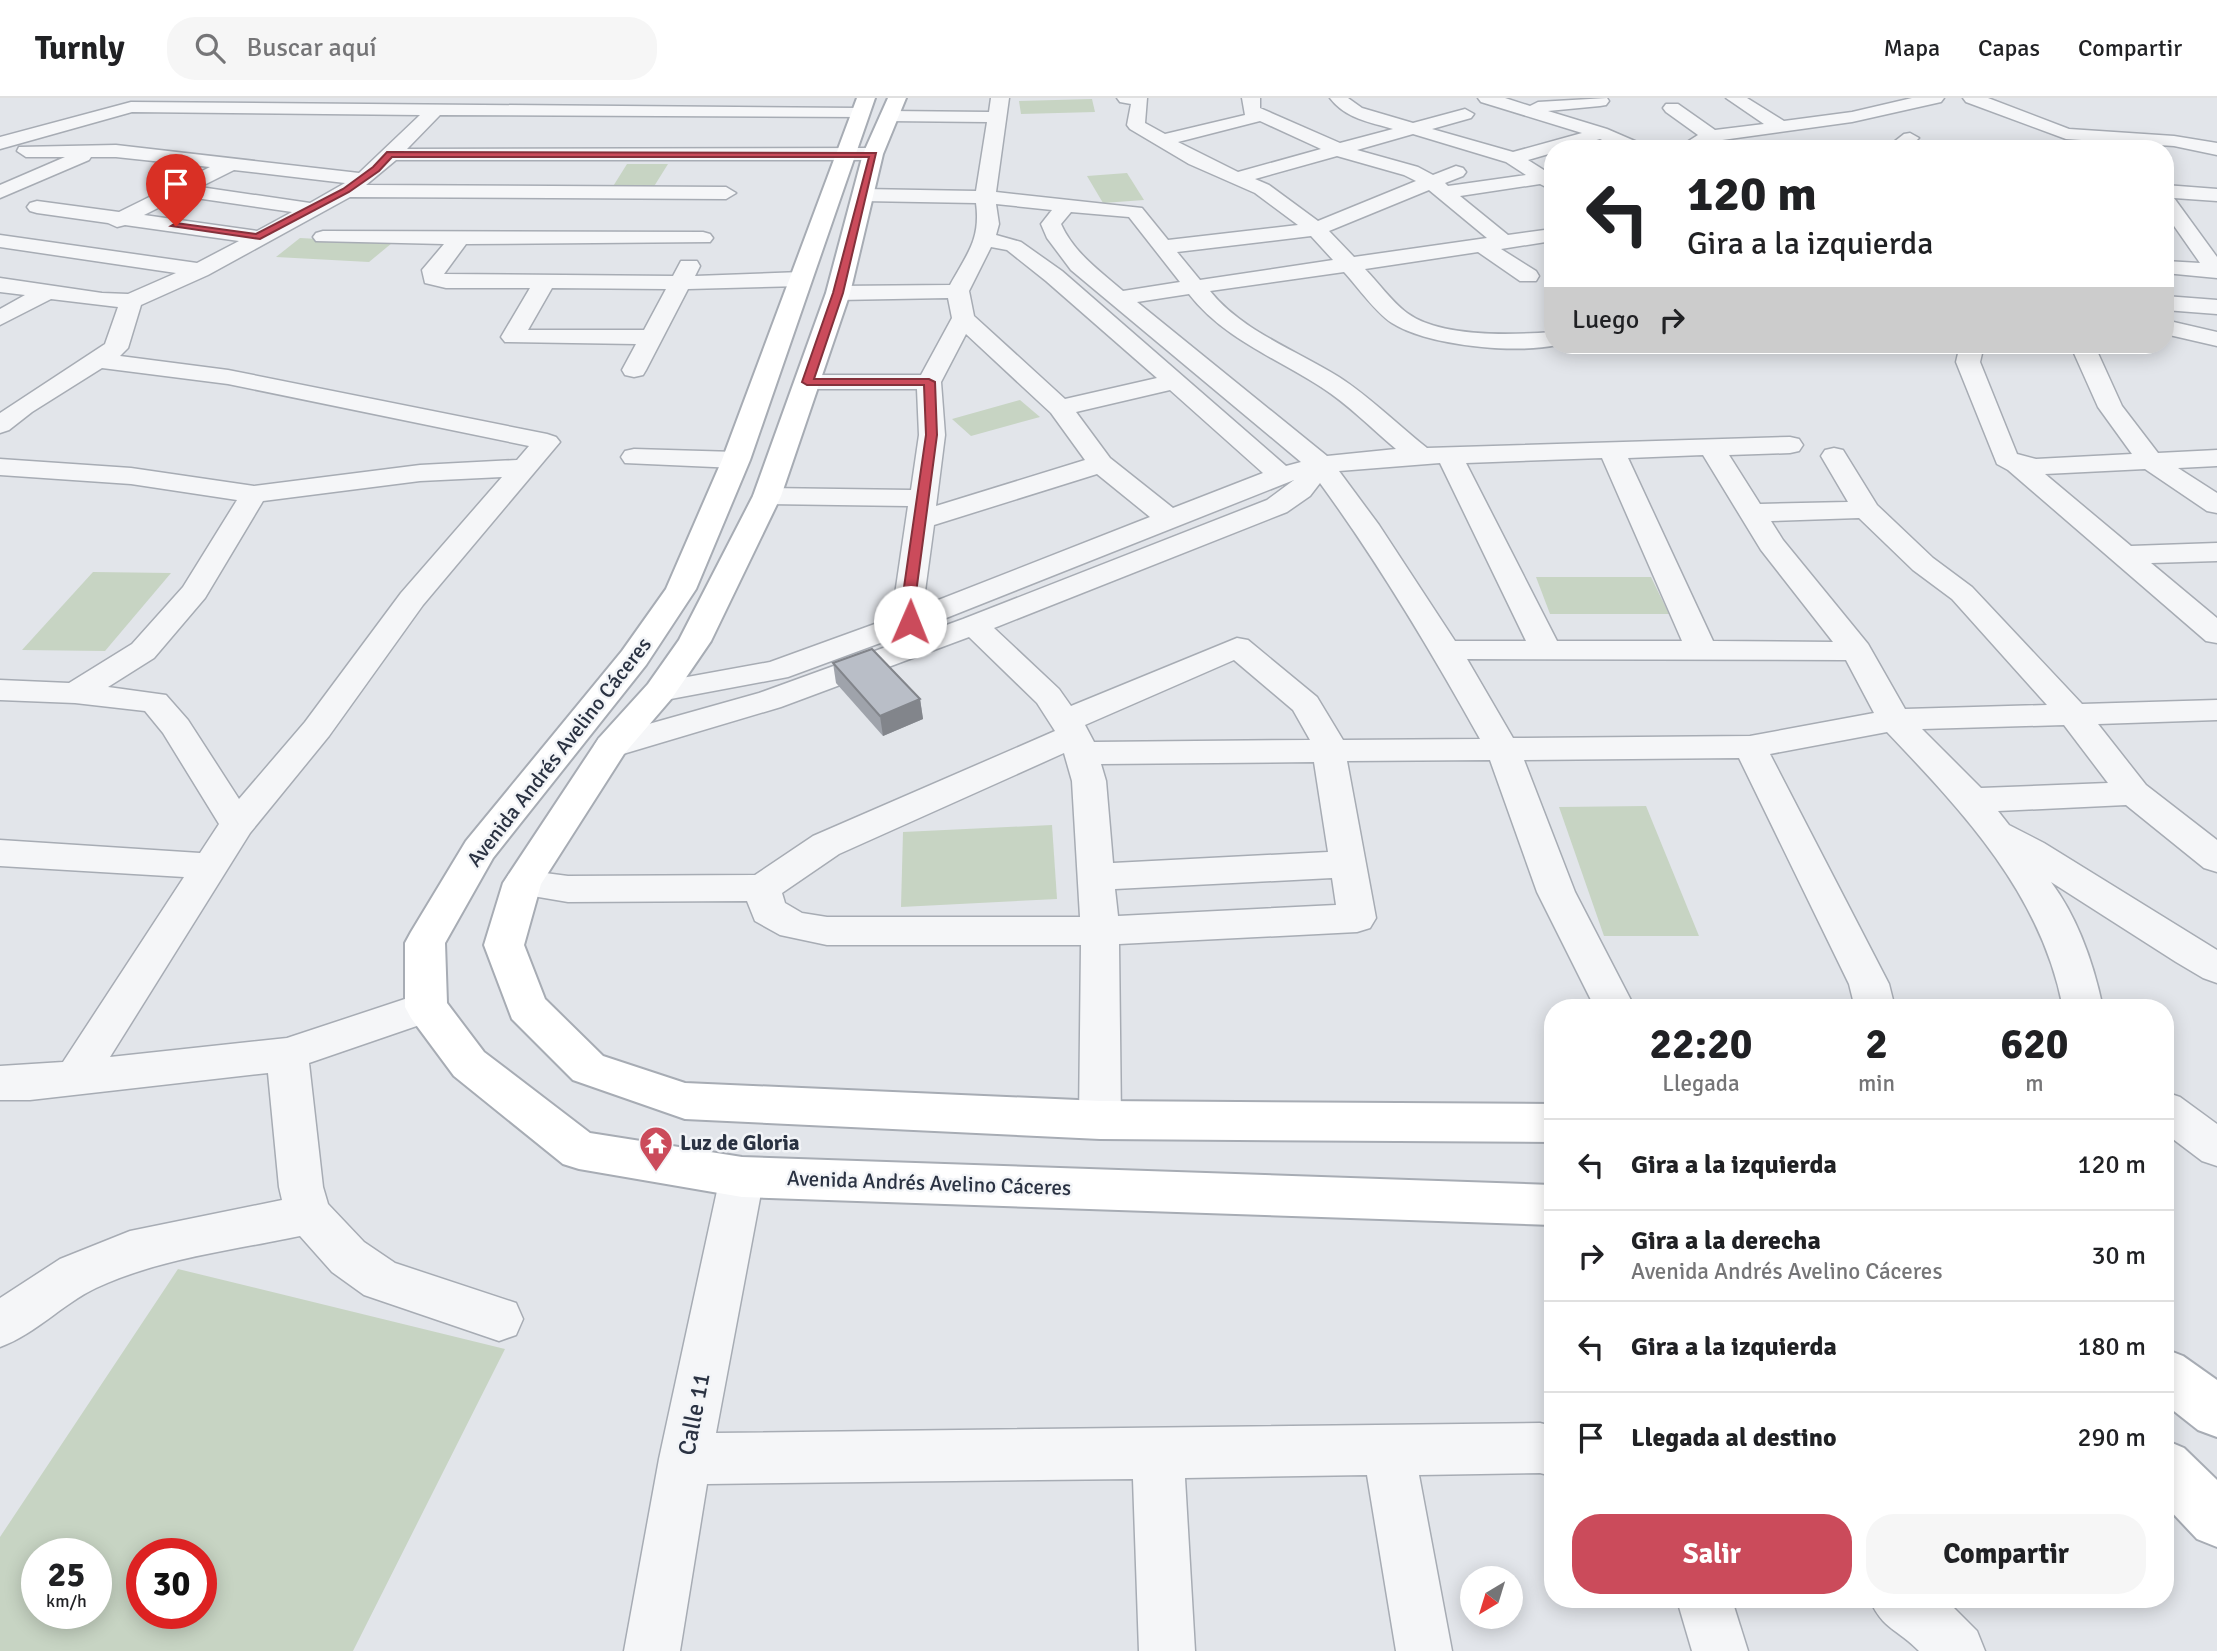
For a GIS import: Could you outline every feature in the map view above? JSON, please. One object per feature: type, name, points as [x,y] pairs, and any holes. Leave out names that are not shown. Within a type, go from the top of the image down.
[{"type":"street","points":[[496,111],[509,98]]},
{"type":"street","points":[[1251,98],[1251,111],[1260,116],[1337,148],[1411,171],[1439,187],[1504,242]]},
{"type":"street","points":[[1339,98],[1356,112],[1513,158],[1544,177]]},
{"type":"street","points":[[1488,98],[1617,140]]},
{"type":"street","points":[[1524,110],[1600,101],[1590,98]]},
{"type":"street","points":[[1735,98],[1785,137]]},
{"type":"street","points":[[1767,140],[1935,98]]},
{"type":"street","points":[[1972,98],[2066,134],[2159,140]]},
{"type":"street","points":[[1136,99],[1136,125],[1161,141],[1262,189],[1316,229],[1399,318],[1437,334],[1514,342],[1544,340]]},
{"type":"street","points":[[1995,105],[2022,100]]},
{"type":"street","points":[[0,192],[95,150],[134,103]]},
{"type":"street","points":[[0,143],[134,103],[356,104],[496,111],[646,105],[998,108],[985,197],[989,225],[985,239],[958,291],[963,318],[1060,408],[1101,464],[1170,520]]},
{"type":"street","points":[[589,192],[608,156],[646,105]]},
{"type":"street","points":[[634,370],[745,156],[768,105]]},
{"type":"street","points":[[0,285],[131,301],[200,270],[355,185],[390,154],[435,106]]},
{"type":"street","name":"Avenida Andrés Avelino Cáceres","points":[[877,106],[859,154],[801,279],[736,460],[681,589],[634,658],[479,850],[425,943],[426,1007],[469,1063],[579,1150],[742,1177],[1544,1205]]},
{"type":"street","points":[[1819,106],[1852,117]]},
{"type":"street","points":[[1672,108],[1711,136]]},
{"type":"street","points":[[1237,178],[1465,114]]},
{"type":"street","points":[[1161,141],[1260,116]]},
{"type":"street","points":[[2150,120],[2173,140]]},
{"type":"street","points":[[1576,140],[1601,133]]},
{"type":"street","points":[[1703,140],[1711,136],[1785,137]]},
{"type":"street","points":[[2174,141],[2208,147]]},
{"type":"street","points":[[2174,157],[2208,147]]},
{"type":"street","points":[[1513,158],[1544,149]]},
{"type":"street","points":[[0,151],[95,150],[232,164],[355,185],[419,192],[726,193]]},
{"type":"street","points":[[390,154],[859,154]]},
{"type":"street","name":"Avenida Andrés Avelino Cáceres","points":[[859,154],[863,195],[838,293],[767,496],[695,641],[660,691],[611,746],[522,883],[504,945],[527,1008],[588,1068],[685,1101],[1100,1121],[1544,1124]]},
{"type":"street","points":[[58,250],[232,164]]},
{"type":"street","points":[[1439,187],[1456,172]]},
{"type":"street","points":[[1163,247],[1316,229],[1439,187],[1544,180]]},
{"type":"street","points":[[178,190],[312,208]]},
{"type":"street","points":[[376,238],[419,192]]},
{"type":"street","points":[[2174,192],[2217,195]]},
{"type":"street","points":[[863,195],[985,197],[1135,212],[1212,309],[1258,341],[1332,383],[1436,456],[1546,650]]},
{"type":"street","points":[[1067,204],[1051,224],[1057,238],[1079,265],[1321,465],[1365,524],[1446,650],[1503,749],[1556,892],[1610,999]]},
{"type":"street","points":[[37,207],[257,237]]},
{"type":"street","points":[[1014,246],[1053,228]]},
{"type":"street","points":[[2175,229],[2217,232]]},
{"type":"street","points":[[2175,229],[2216,270]]},
{"type":"street","points":[[1118,298],[1544,236]]},
{"type":"street","points":[[323,237],[703,239]]},
{"type":"street","points":[[461,237],[433,270],[433,278],[446,281],[680,283],[801,279]]},
{"type":"street","points":[[985,239],[1014,246],[1054,276],[1281,475]]},
{"type":"street","points":[[0,241],[200,270]]},
{"type":"street","points":[[1483,246],[1528,276]]},
{"type":"street","points":[[2174,268],[2216,270]]},
{"type":"street","points":[[545,282],[513,337],[652,337]]},
{"type":"street","points":[[838,293],[958,291]]},
{"type":"street","points":[[0,317],[47,292]]},
{"type":"street","points":[[0,425],[23,407],[116,348],[131,301]]},
{"type":"street","points":[[2174,304],[2217,307]]},
{"type":"street","points":[[910,622],[908,608],[932,435],[929,382],[963,318]]},
{"type":"street","points":[[2174,329],[2217,339]]},
{"type":"street","points":[[1970,354],[1968,362],[2006,458],[2018,464],[2217,634]]},
{"type":"street","points":[[2086,354],[2110,407],[2150,461],[2217,505]]},
{"type":"street","points":[[76,1077],[237,824],[317,729],[412,599],[547,443],[228,377],[98,360]]},
{"type":"street","points":[[807,382],[929,382]]},
{"type":"street","points":[[1060,408],[1173,382]]},
{"type":"street","points":[[577,728],[660,691],[777,670],[910,622],[1281,475],[1321,465],[1392,457],[1790,445]]},
{"type":"street","points":[[1712,449],[1771,544],[1857,651],[1894,720],[1983,815],[2045,901],[2076,974],[2082,999]]},
{"type":"street","points":[[1612,452],[1702,651]]},
{"type":"street","points":[[1834,456],[1866,510],[1923,564],[1962,593],[2073,714],[2134,793],[2217,859]]},
{"type":"street","points":[[634,457],[736,460]]},
{"type":"street","points":[[2018,464],[2036,467],[2217,458]]},
{"type":"street","points":[[767,496],[922,509],[1101,464]]},
{"type":"street","points":[[611,746],[770,700],[974,625],[1277,506],[1300,490],[1321,465]]},
{"type":"street","points":[[0,467],[131,476],[254,494],[420,472],[525,468]]},
{"type":"street","points":[[75,693],[143,651],[195,592],[254,494]]},
{"type":"street","points":[[1752,513],[1866,510]]},
{"type":"street","points":[[2125,555],[2217,552]]},
{"type":"street","points":[[974,625],[1048,696],[1074,736],[1089,782],[1100,930],[1100,1121]]},
{"type":"street","points":[[522,883],[568,889],[762,888],[826,845],[1074,736],[1237,647],[1306,704],[1327,741],[1357,918],[1100,930],[827,931],[793,925],[768,912],[762,888]]},
{"type":"street","points":[[1446,650],[1857,651]]},
{"type":"street","points":[[0,690],[75,693],[155,702],[176,727],[237,824]]},
{"type":"street","points":[[1074,736],[1329,752],[1750,747],[1894,720],[2217,710]]},
{"type":"street","points":[[1750,747],[1869,984],[1873,999]]},
{"type":"street","points":[[1983,815],[2134,793]]},
{"type":"street","points":[[1983,815],[2157,935],[2217,968]]},
{"type":"street","points":[[0,853],[211,866]]},
{"type":"street","points":[[1096,877],[1348,864]]},
{"type":"street","points":[[0,1083],[30,1083],[287,1054],[426,1007]]},
{"type":"street","points":[[287,1054],[301,1187],[309,1214],[348,1256],[381,1280],[499,1319]]},
{"type":"street","points":[[2174,1116],[2217,1148]]},
{"type":"street","name":"Calle 11","points":[[652,1651],[685,1460],[742,1177]]},
{"type":"street","points":[[0,1325],[77,1274],[130,1252],[309,1214]]},
{"type":"street","points":[[2174,1380],[2217,1412]]},
{"type":"street","points":[[685,1460],[1544,1449]]},
{"type":"street","points":[[1389,1450],[1424,1651]]},
{"type":"street","points":[[1158,1453],[1167,1651]]},
{"type":"street","points":[[2174,1477],[2217,1518]]},
{"type":"street","points":[[1707,1608],[1720,1651]]},
{"type":"green space","points":[[1092,99],[1095,112],[1021,114],[1019,101]]},
{"type":"green space","points":[[627,164],[668,164],[653,188],[612,188]]},
{"type":"green space","points":[[1127,173],[1144,200],[1103,203],[1087,176]]},
{"type":"green space","points":[[300,238],[392,243],[369,262],[276,257]]},
{"type":"green space","points":[[1020,400],[1040,417],[971,436],[952,419]]},
{"type":"green space","points":[[93,572],[171,573],[105,651],[22,650]]},
{"type":"green space","points":[[1536,577],[1651,577],[1669,614],[1550,614]]},
{"type":"green space","points":[[1646,806],[1699,936],[1604,936],[1559,807]]},
{"type":"green space","points":[[1052,825],[1057,899],[901,907],[903,832]]},
{"type":"green space","points":[[178,1269],[505,1349],[353,1651],[0,1651],[0,1537]]},
{"type":"building","points":[[872,649],[920,699],[880,716],[833,663]]},
{"type":"place","name":"Luz de Gloria","points":[[656,1173]]},
{"type":"route","points":[[176,226],[257,237],[346,191],[376,169],[390,154],[873,154],[838,293],[807,382],[929,382],[932,435],[908,608],[910,622]]}]
